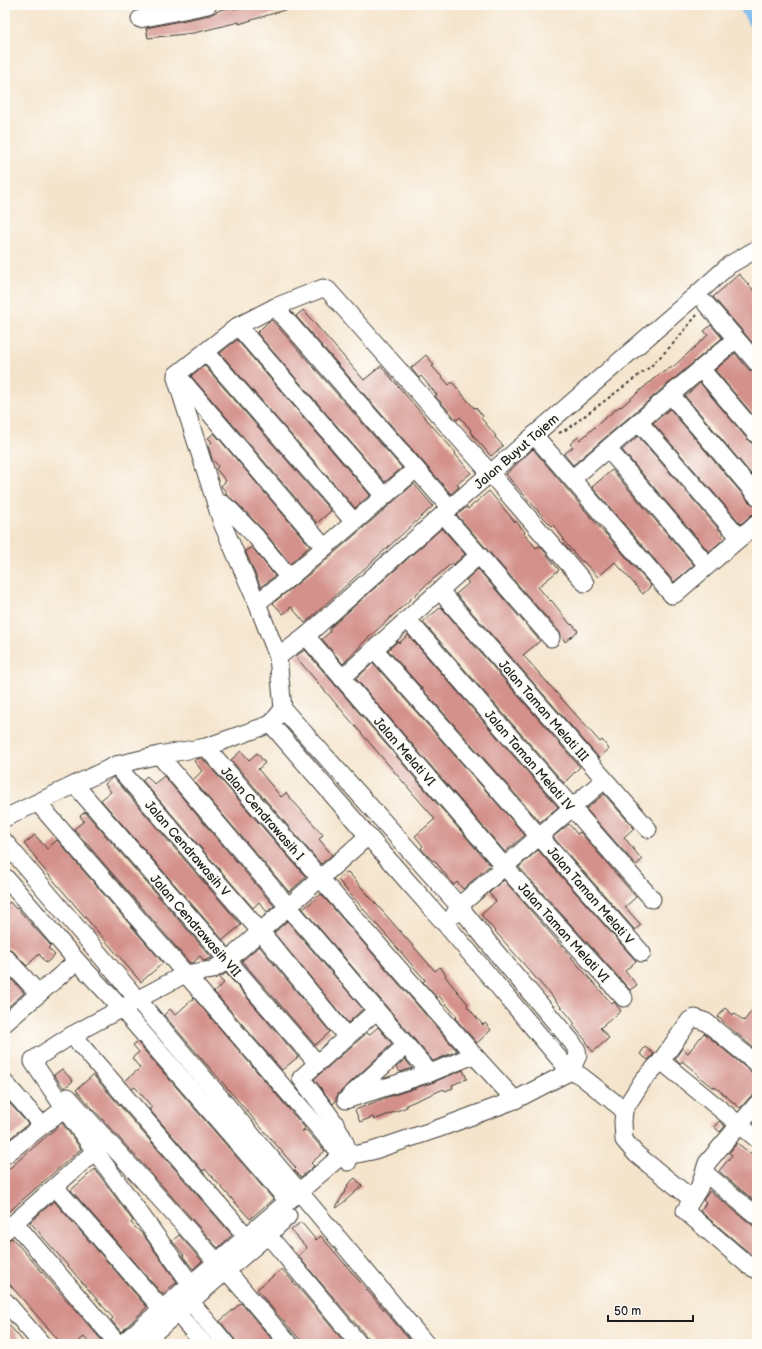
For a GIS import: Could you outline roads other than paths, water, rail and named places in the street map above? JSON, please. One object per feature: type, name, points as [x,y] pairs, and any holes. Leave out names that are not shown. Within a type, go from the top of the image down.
[{"type":"street","points":[[140,19],[208,5]]},
{"type":"street","name":"Jalan Buyut Tajem","points":[[278,657],[306,636],[490,473],[729,265],[757,249]]},
{"type":"street","points":[[176,374],[238,326],[275,307],[323,288],[328,290],[585,583]]},
{"type":"street","points":[[706,304],[757,363]]},
{"type":"street","points":[[275,307],[416,469],[479,556],[551,638]]},
{"type":"street","points":[[238,326],[384,496]]},
{"type":"street","points":[[572,479],[736,339]]},
{"type":"street","points":[[206,352],[354,522]]},
{"type":"street","points":[[701,369],[757,435]]},
{"type":"street","points":[[176,374],[176,379],[222,523],[258,603],[278,657],[283,709],[459,906],[572,1042],[578,1055],[576,1074]]},
{"type":"street","points":[[176,374],[324,547]]},
{"type":"street","points":[[671,395],[757,496]]},
{"type":"street","points":[[639,422],[740,538]]},
{"type":"street","points":[[538,432],[572,479],[672,595],[757,524]]},
{"type":"street","points":[[608,449],[707,565]]},
{"type":"street","points":[[258,603],[416,469]]},
{"type":"street","points":[[216,503],[223,504],[230,510],[256,537],[289,578]]},
{"type":"street","points":[[342,678],[479,556]]},
{"type":"street","name":"Jalan Taman Melati III","points":[[440,591],[648,829]]},
{"type":"street","name":"Jalan Taman Melati IV","points":[[408,620],[652,899]]},
{"type":"street","name":"Jalan Melati VI","points":[[306,636],[504,866]]},
{"type":"street","name":"Jalan Taman Melati V","points":[[374,649],[642,953]]},
{"type":"street","points":[[5,818],[116,766],[159,755],[206,747],[271,724],[283,709]]},
{"type":"street","points":[[271,724],[576,1074],[596,1087],[624,1110]]},
{"type":"street","name":"Jalan Cendrawasih I","points":[[206,747],[474,1055],[515,1100]]},
{"type":"street","points":[[159,755],[430,1073]]},
{"type":"street","name":"Jalan Cendrawasih V","points":[[116,766],[260,932],[347,1037]]},
{"type":"street","points":[[447,926],[459,906],[604,780]]},
{"type":"street","name":"Jalan Cendrawasih VII","points":[[75,785],[317,1063]]},
{"type":"street","points":[[38,803],[185,974],[347,1157]]},
{"type":"street","points":[[290,1344],[221,1266],[101,1146],[45,1079],[33,1060],[72,1035],[185,974],[212,970],[227,961],[368,836]]},
{"type":"street","points":[[5,842],[138,1000],[217,1108]]},
{"type":"street","name":"Jalan Taman Melati VI","points":[[504,866],[624,998]]},
{"type":"street","points":[[5,877],[77,961],[217,1108],[298,1197],[426,1344]]},
{"type":"street","points":[[5,957],[39,994]]},
{"type":"street","points":[[6,1019],[39,994],[77,961]]},
{"type":"street","points":[[347,1157],[345,1139],[301,1078],[376,1011]]},
{"type":"street","points":[[692,1199],[636,1154],[624,1140],[624,1110],[650,1070],[661,1061],[690,1020],[695,1018],[706,1022],[757,1064]]},
{"type":"street","points":[[72,1035],[248,1237]]},
{"type":"street","points":[[327,1113],[346,1100],[406,1045]]},
{"type":"street","points":[[346,1100],[430,1073],[474,1055]]},
{"type":"street","points":[[661,1061],[757,1139]]},
{"type":"street","points":[[101,1146],[10,1227],[127,1343],[193,1293],[248,1237],[347,1157],[372,1151],[437,1130],[515,1100],[576,1074]]},
{"type":"street","points":[[5,1083],[42,1125]]},
{"type":"street","points":[[757,1104],[710,1158],[705,1167],[705,1173],[699,1188],[685,1211],[749,1266],[757,1270]]},
{"type":"street","points":[[6,1152],[68,1105]]},
{"type":"street","points":[[101,1146],[226,1344]]},
{"type":"street","points":[[705,1173],[757,1216]]},
{"type":"street","points":[[56,1187],[169,1311],[204,1344]]},
{"type":"street","points":[[221,1266],[268,1235],[298,1197]]},
{"type":"street","points":[[268,1235],[359,1344]]},
{"type":"street","points":[[5,1301],[42,1344]]},
{"type":"waterway","points":[[749,5],[757,19]]}]
